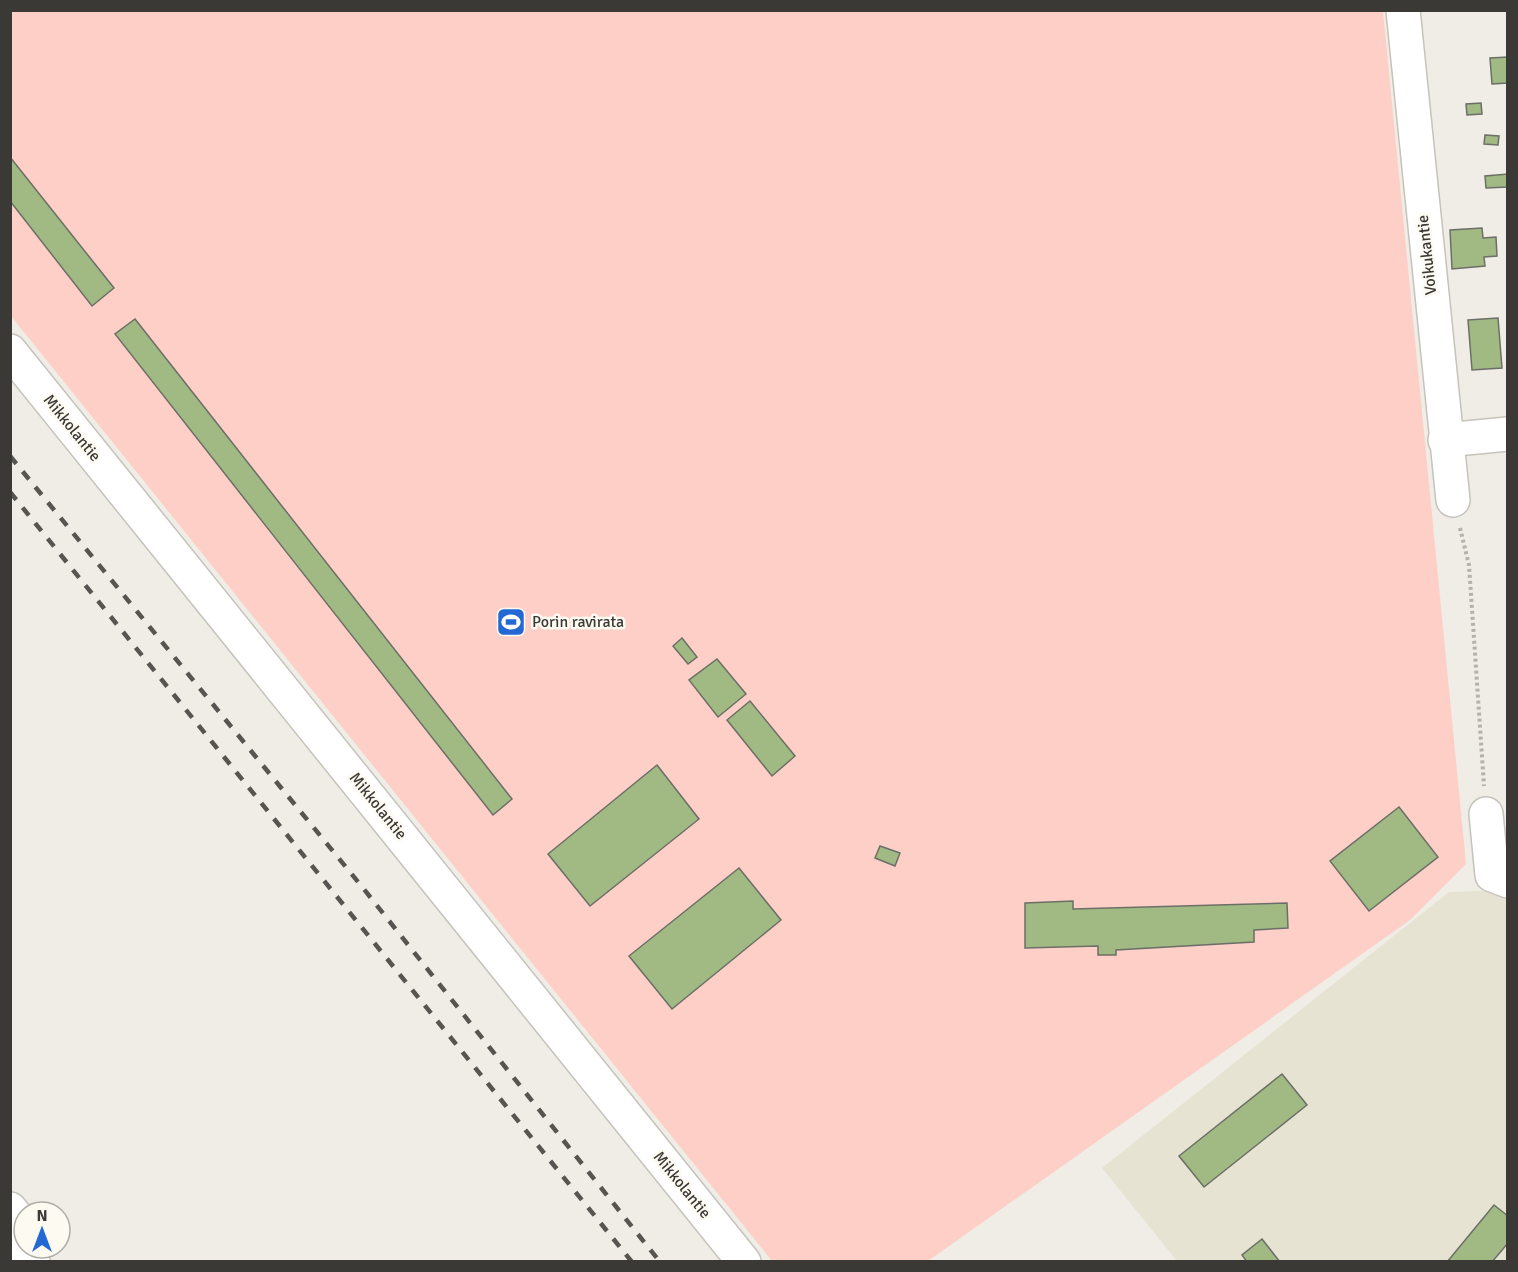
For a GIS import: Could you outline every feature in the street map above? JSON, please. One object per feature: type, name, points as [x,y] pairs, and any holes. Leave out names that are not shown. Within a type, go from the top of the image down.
[{"type":"main road","name":"Voikukantie","points":[[1403,10],[1445,440],[1453,500]]},
{"type":"main road","name":"Mikkolantie","points":[[10,351],[744,1262]]},
{"type":"main road","points":[[1445,440],[1508,434]]},
{"type":"main road","points":[[1486,814],[1492,875],[1508,881]]},
{"type":"main road","points":[[10,1238],[33,1262]]},
{"type":"path","points":[[1453,500],[1469,565],[1486,814]]},
{"type":"shaded area","points":[[10,11],[1383,11],[1466,864],[1410,920],[928,1261],[772,1261],[11,316]]},
{"type":"shaded area","points":[[1507,890],[1507,1261],[1177,1261],[1102,1168],[1449,892]]},
{"type":"building","points":[[1508,57],[1508,83],[1492,84],[1490,58]]},
{"type":"building","points":[[1481,103],[1482,114],[1467,115],[1466,104]]},
{"type":"building","points":[[1485,135],[1499,136],[1498,145],[1484,144]]},
{"type":"building","points":[[10,157],[114,288],[92,306],[10,201]]},
{"type":"building","points":[[1508,174],[1508,187],[1486,188],[1485,176]]},
{"type":"building","points":[[1482,228],[1483,238],[1496,237],[1497,256],[1484,257],[1485,266],[1452,269],[1450,230]]},
{"type":"building","points":[[1498,318],[1502,368],[1472,370],[1468,320]]},
{"type":"building","points":[[135,319],[512,799],[493,815],[115,334]]},
{"type":"building","points":[[682,638],[697,657],[688,664],[673,646]]},
{"type":"building","points":[[717,659],[746,694],[718,717],[689,680]]},
{"type":"building","points":[[750,701],[795,756],[772,776],[727,720]]},
{"type":"building","points":[[657,765],[699,819],[590,906],[548,854]]},
{"type":"building","points":[[1399,807],[1438,857],[1369,911],[1330,861]]},
{"type":"building","points":[[880,846],[900,853],[895,866],[875,858]]},
{"type":"building","points":[[739,868],[781,920],[672,1009],[629,956]]},
{"type":"building","points":[[1073,901],[1073,909],[1287,903],[1288,928],[1254,930],[1254,942],[1116,950],[1116,955],[1098,955],[1098,946],[1025,948],[1025,903]]},
{"type":"building","points":[[1282,1074],[1307,1105],[1204,1187],[1179,1156]]},
{"type":"building","points":[[1494,1205],[1508,1216],[1508,1243],[1492,1262],[1447,1262]]},
{"type":"building","points":[[1262,1239],[1280,1262],[1247,1262],[1242,1255]]},
{"type":"railway","points":[[10,456],[363,888],[660,1262]]},
{"type":"railway","points":[[10,492],[632,1262]]},
{"type":"place","name":"Porin ravirata","points":[[511,622]]}]
